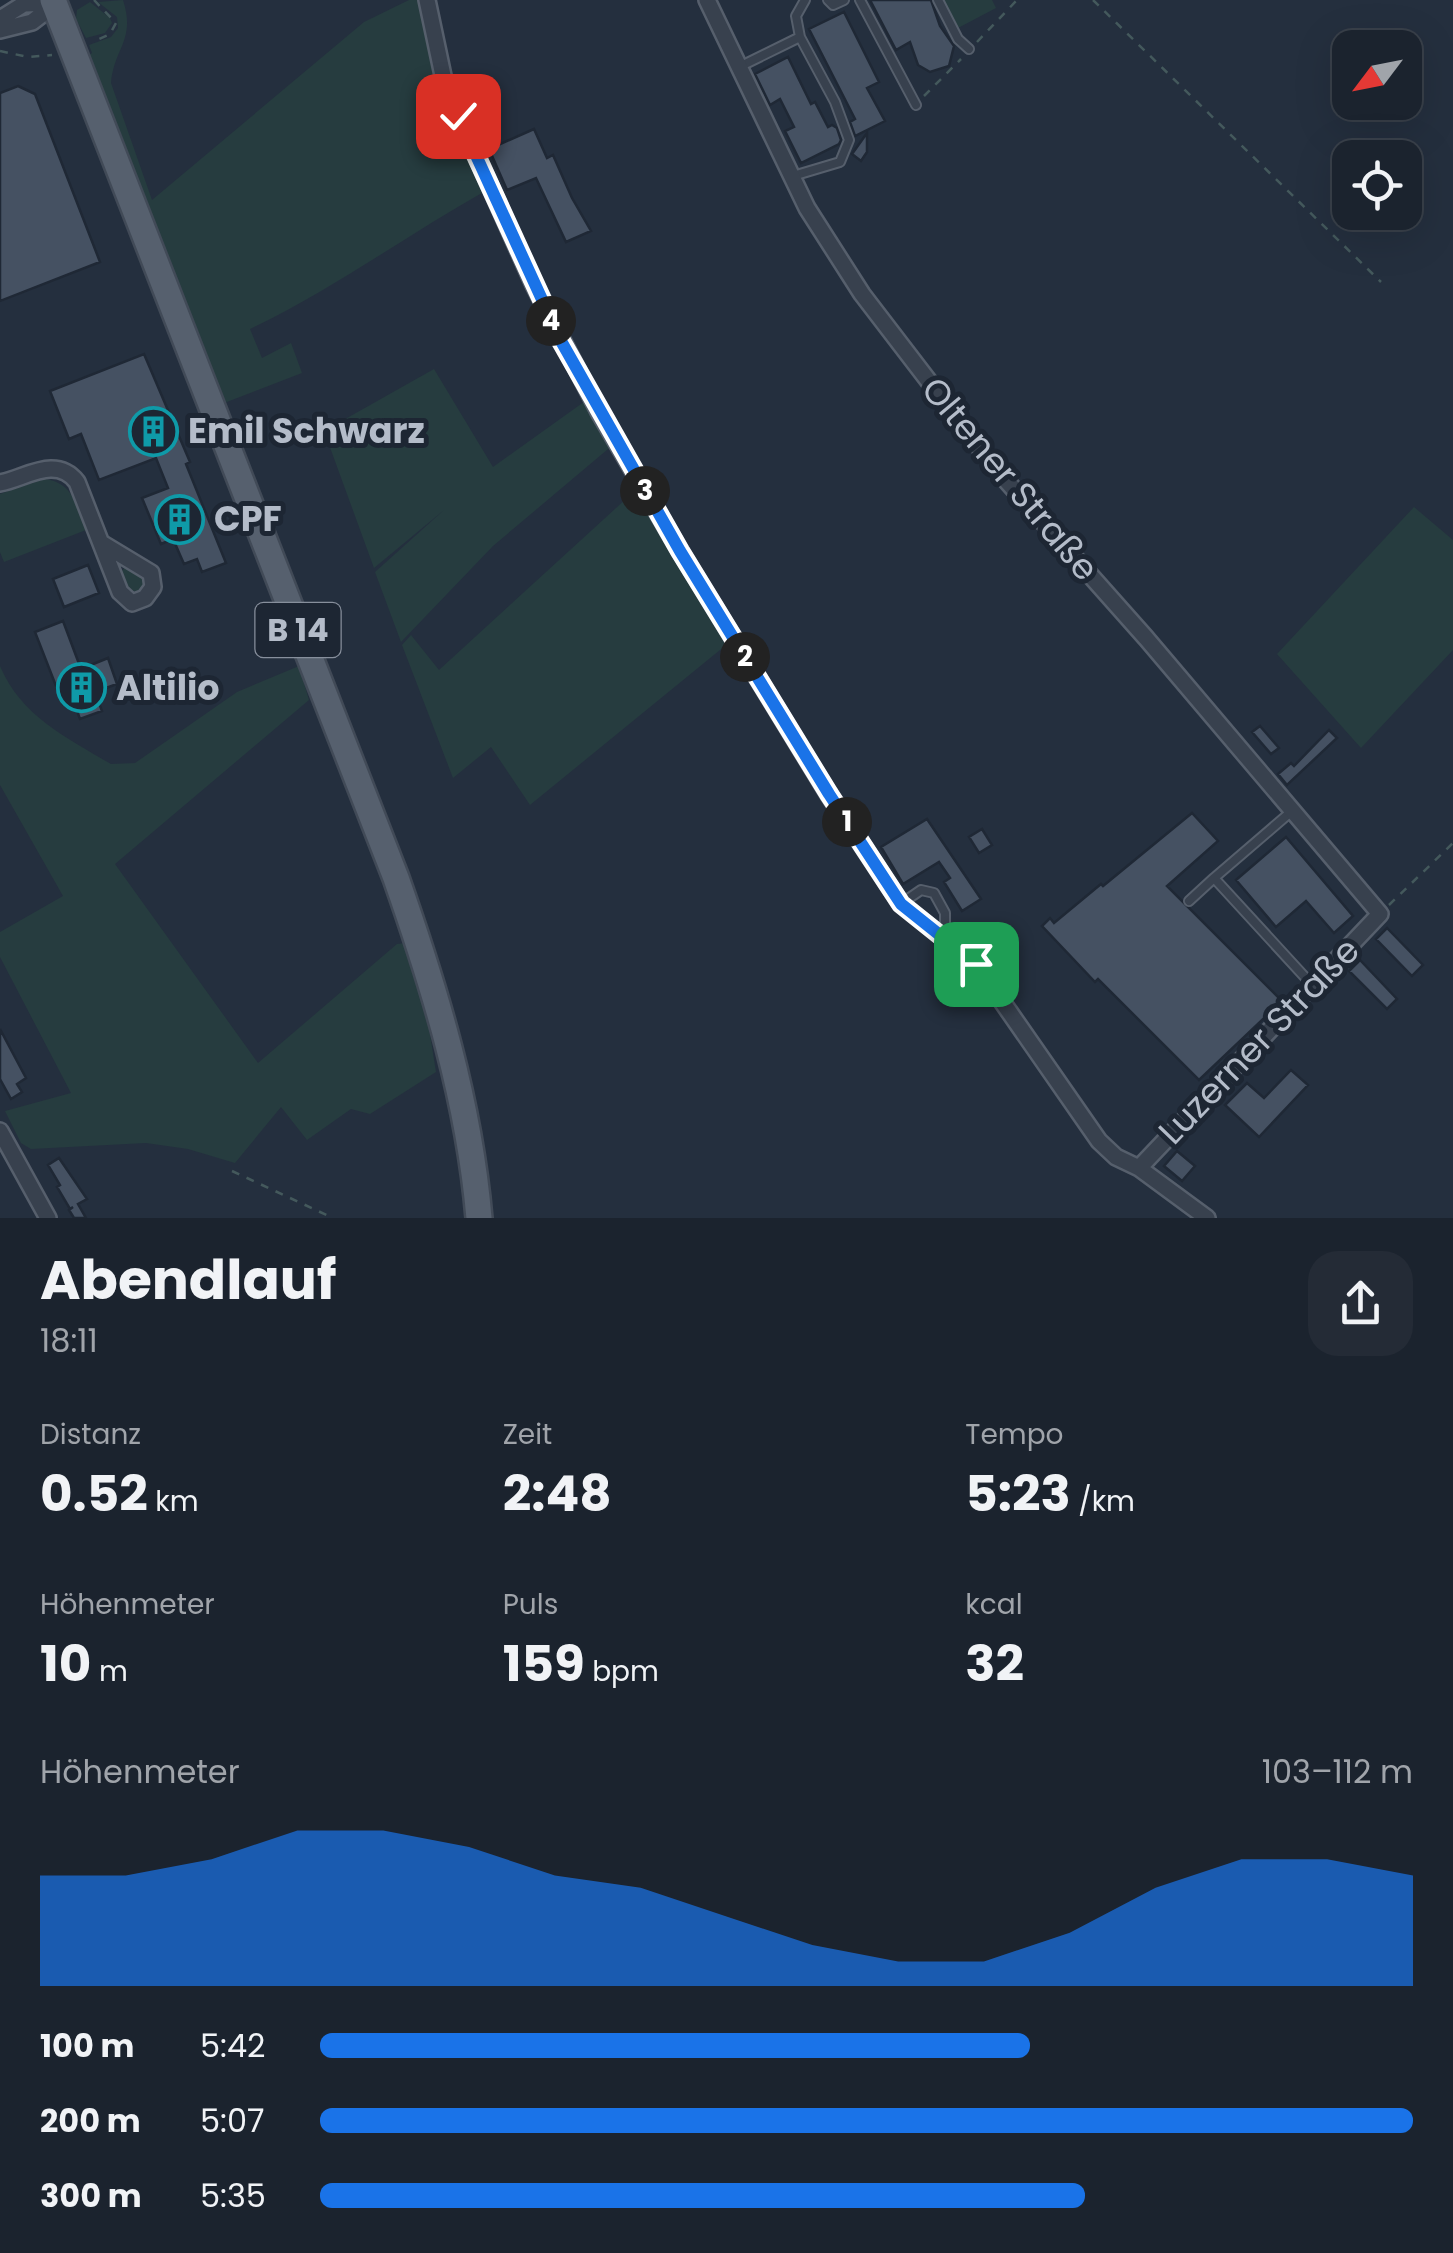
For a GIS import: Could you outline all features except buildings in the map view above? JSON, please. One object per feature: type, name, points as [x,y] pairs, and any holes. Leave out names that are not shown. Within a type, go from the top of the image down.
[{"type":"main road","name":"B 14","points":[[57,1],[63,49],[125,184],[396,878],[430,976],[457,1081],[479,1218]]},
{"type":"street","points":[[427,0],[451,100],[561,341],[690,568],[829,794],[901,904],[976,964],[1100,1141],[1116,1157],[1139,1168],[1208,1218]]},
{"type":"street","name":"Oltener Straße","points":[[707,0],[807,208],[924,378],[996,469],[1146,638],[1380,914]]},
{"type":"street","points":[[9,10],[30,3],[57,1]]},
{"type":"street","points":[[0,30],[32,22],[57,1]]},
{"type":"street","points":[[32,22],[56,29],[63,49]]},
{"type":"street","points":[[0,483],[50,468],[71,474],[102,544]]},
{"type":"street","name":"Luzerner Straße","points":[[1139,1168],[1380,914]]},
{"type":"street","points":[[0,1131],[5,1153],[48,1218]]},
{"type":"lane","points":[[792,176],[840,162],[848,140],[835,102],[800,37],[796,16],[805,0]]},
{"type":"lane","points":[[828,0],[833,5],[844,0]]},
{"type":"lane","points":[[860,0],[916,105]]},
{"type":"lane","points":[[938,0],[958,39],[970,50]]},
{"type":"lane","points":[[739,67],[800,37]]},
{"type":"lane","points":[[1189,902],[1292,811]]},
{"type":"lane","points":[[1214,878],[1314,987]]},
{"type":"lane","points":[[901,904],[921,890],[934,893],[945,913],[945,939]]},
{"type":"path","points":[[94,0],[116,23],[110,34],[96,40]]},
{"type":"path","points":[[1093,0],[1382,282]]},
{"type":"path","points":[[0,50],[42,58],[63,49]]},
{"type":"path","points":[[1380,914],[1453,843]]},
{"type":"path","points":[[232,1170],[333,1218]]},
{"type":"green space","points":[[123,0],[126,35],[111,83],[152,200],[364,22],[409,0],[423,0],[487,190],[250,329],[262,358],[291,343],[302,373],[219,405],[89,55],[89,45],[111,37],[118,28],[117,17],[98,2]]},
{"type":"green space","points":[[943,0],[992,0],[996,8],[958,28]]},
{"type":"green space","points":[[90,2],[112,23],[105,33],[86,38],[76,19],[77,10]]},
{"type":"green space","points":[[434,369],[493,467],[588,399],[614,444],[493,546],[401,642],[375,572],[444,510],[374,568],[324,431]]},
{"type":"green space","points":[[44,479],[68,490],[86,530],[4,562],[0,552],[0,494]]},
{"type":"green space","points":[[639,487],[731,641],[530,805],[491,747],[453,778],[402,645],[411,635],[439,670]]},
{"type":"green space","points":[[1414,507],[1453,540],[1453,650],[1361,748],[1277,654]]},
{"type":"green space","points":[[126,566],[142,574],[147,582],[142,593],[130,590],[122,571]]},
{"type":"green space","points":[[0,666],[9,684],[33,712],[62,735],[111,764],[135,763],[237,692],[299,666],[309,700],[115,864],[258,1063],[397,944],[406,943],[426,1009],[436,1072],[370,1114],[351,1109],[307,1140],[281,1107],[235,1163],[188,1149],[146,1143],[31,1149],[21,1143],[5,1111],[71,1093],[0,957],[0,932],[63,896],[0,785]]},
{"type":"water","points":[[1001,955],[1012,959],[1019,972],[1011,981],[1005,979],[995,960]]},
{"type":"place","name":"Emil Schwarz","points":[[153,431]]},
{"type":"place","name":"CPF","points":[[179,519]]},
{"type":"place","name":"Altilio","points":[[81,688]]},
{"type":"route","points":[[458,116],[561,341],[680,551],[901,904],[976,964]]}]
